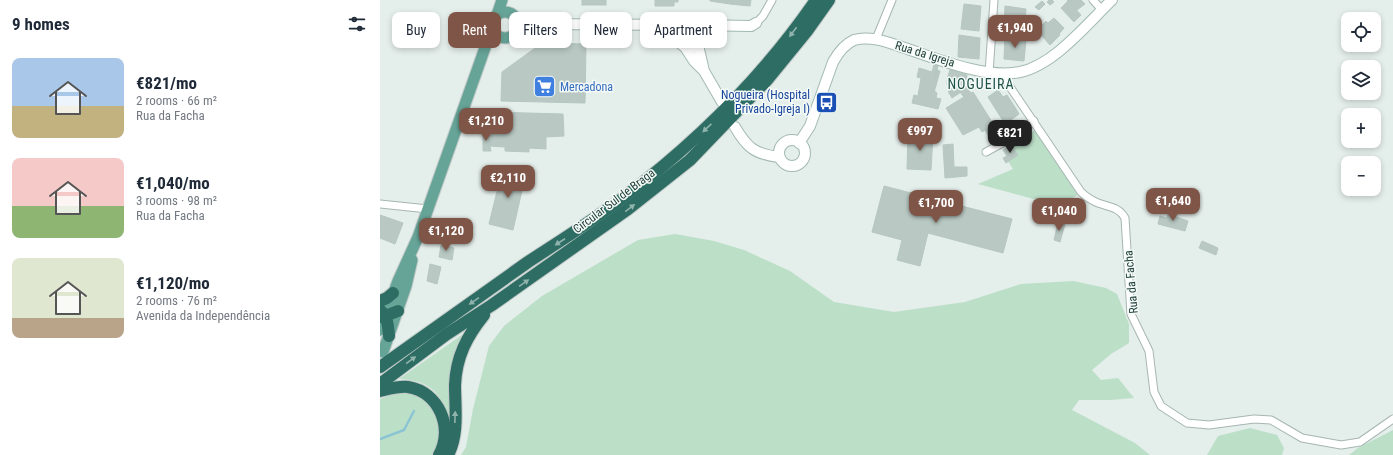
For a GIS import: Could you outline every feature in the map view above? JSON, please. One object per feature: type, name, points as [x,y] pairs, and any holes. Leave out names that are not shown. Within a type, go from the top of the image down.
[{"type":"highway","name":"Circular Sul de Braga","points":[[380,367],[528,262],[590,222],[627,195],[674,157],[716,120],[744,90],[785,42],[816,0]]},
{"type":"highway","name":"Circular Sul de Braga","points":[[380,384],[447,334],[492,305],[628,209],[690,160],[741,109],[767,80],[807,31],[829,0]]},
{"type":"highway","points":[[380,301],[393,293]]},
{"type":"highway","points":[[448,455],[454,432],[456,378],[461,351],[474,328],[492,305]]},
{"type":"highway","points":[[385,333],[388,323],[382,315],[398,311]]},
{"type":"highway","points":[[380,391],[408,387],[423,393],[436,404],[445,426],[445,439],[439,455]]},
{"type":"main road","points":[[498,12],[502,0]]},
{"type":"main road","points":[[506,0],[511,12]]},
{"type":"main road","points":[[483,54],[502,38],[509,38]]},
{"type":"main road","points":[[382,315],[418,236],[485,48]]},
{"type":"main road","points":[[383,352],[385,333],[398,311],[406,286],[418,236]]},
{"type":"street","points":[[727,25],[751,26],[763,16],[772,0]]},
{"type":"street","points":[[876,39],[892,0]]},
{"type":"street","points":[[989,73],[994,0]]},
{"type":"street","points":[[1093,0],[1102,10]]},
{"type":"street","name":"Rua da Igreja","points":[[799,143],[810,126],[833,62],[838,53],[854,40],[863,38],[876,39],[948,62],[989,73],[1003,74],[1020,72],[1036,67],[1050,60],[1112,0]]},
{"type":"street","points":[[572,24],[640,25]]},
{"type":"street","points":[[685,48],[694,61],[704,71],[722,102]]},
{"type":"street","points":[[700,48],[704,71]]},
{"type":"street","name":"Rua da Facha","points":[[1003,74],[1008,84],[1081,192],[1089,198],[1122,212],[1125,218],[1131,314],[1149,351],[1154,392],[1161,406],[1187,423],[1209,425],[1254,419],[1271,420],[1302,438],[1341,445],[1360,442],[1393,419]]},
{"type":"street","points":[[986,152],[1008,140],[1034,121]]},
{"type":"street","points":[[735,127],[753,150],[765,155],[779,157]]},
{"type":"street","points":[[792,140],[799,143],[804,151],[804,155],[800,163],[793,166],[788,166],[781,161],[779,157],[779,149],[784,142],[792,140]]},
{"type":"street","points":[[380,204],[428,209]]},
{"type":"green space","points":[[1037,129],[1079,194],[1060,206],[978,184],[1013,169],[1008,161],[1017,155],[1011,146]]},
{"type":"green space","points":[[675,234],[714,241],[744,250],[790,271],[834,302],[894,312],[965,302],[1021,284],[1073,281],[1106,288],[1117,294],[1129,324],[1129,343],[1111,354],[1092,370],[1101,380],[1118,378],[1134,398],[1079,400],[1072,410],[1135,443],[1150,455],[461,455],[466,447],[473,409],[489,346],[504,326],[542,296],[638,240]]},
{"type":"green space","points":[[466,332],[450,427],[445,407],[435,392],[428,386],[420,383],[399,379]]},
{"type":"green space","points":[[395,393],[414,394],[422,398],[437,411],[440,441],[432,455],[380,455],[380,399]]},
{"type":"green space","points":[[1250,428],[1277,435],[1284,448],[1282,455],[1207,455],[1218,436]]},
{"type":"green space","points":[[1393,430],[1393,455],[1349,455],[1358,448]]},
{"type":"building","points":[[582,0],[606,0],[606,5],[582,5]]},
{"type":"building","points":[[655,0],[678,0],[678,2],[674,2],[674,6],[655,6]]},
{"type":"building","points":[[730,0],[730,4],[710,1]]},
{"type":"building","points":[[730,0],[751,0],[750,6],[730,4]]},
{"type":"building","points":[[1049,0],[1054,2],[1050,5],[1047,2]]},
{"type":"building","points":[[1067,0],[1081,0],[1085,4],[1077,10]]},
{"type":"building","points":[[1042,1],[1045,4],[1039,10],[1035,7]]},
{"type":"building","points":[[1068,1],[1081,15],[1074,22],[1061,8]]},
{"type":"building","points":[[964,4],[981,6],[979,31],[961,29]]},
{"type":"building","points":[[1005,6],[1026,9],[1024,30],[1004,28]]},
{"type":"building","points":[[1054,18],[1064,28],[1059,34],[1060,35],[1050,45],[1042,36],[1039,28],[1046,21],[1048,23]]},
{"type":"building","points":[[959,35],[980,38],[979,59],[958,57]]},
{"type":"building","points":[[1005,37],[1026,40],[1024,61],[1004,59]]},
{"type":"building","name":"Mercadona","points":[[572,44],[580,44],[580,48],[586,48],[585,103],[501,101],[502,72],[535,48],[572,48]]},
{"type":"building","points":[[934,65],[938,66],[932,89],[937,93],[936,98],[941,99],[938,109],[912,103],[914,95],[918,96],[921,78],[917,77],[919,68],[932,72]]},
{"type":"building","points":[[937,70],[940,71],[935,89],[932,89]]},
{"type":"building","points":[[950,70],[967,75],[966,81],[973,84],[952,98],[949,93],[947,83]]},
{"type":"building","points":[[967,88],[971,93],[973,92],[1001,136],[996,140],[994,137],[991,140],[985,130],[982,132],[979,127],[963,135],[946,108],[964,97],[960,92]]},
{"type":"building","points":[[998,90],[1003,97],[1007,95],[1016,109],[1012,112],[1015,117],[1005,124],[988,97]]},
{"type":"building","points":[[1016,109],[1019,114],[1015,117],[1012,112]]},
{"type":"building","points":[[491,112],[563,114],[564,136],[546,137],[546,149],[529,148],[529,152],[505,151],[505,147],[490,146],[487,130]]},
{"type":"building","points":[[483,131],[487,132],[491,151],[483,151]]},
{"type":"building","points":[[908,133],[933,135],[931,170],[907,169]]},
{"type":"building","points":[[953,144],[954,167],[967,167],[967,176],[945,178],[943,145]]},
{"type":"building","points":[[1011,146],[1018,155],[1006,163],[1003,158],[1007,156],[1003,150]]},
{"type":"building","points":[[503,167],[526,173],[513,230],[489,224]]},
{"type":"building","points":[[884,186],[1012,219],[1003,253],[928,233],[920,266],[897,260],[902,240],[872,232]]},
{"type":"building","points":[[1168,214],[1188,221],[1185,231],[1158,224],[1160,216],[1167,218]]},
{"type":"building","points":[[380,215],[403,223],[395,244],[380,238]]},
{"type":"building","points":[[1058,223],[1065,224],[1060,242],[1054,240]]},
{"type":"building","points":[[1202,241],[1218,248],[1216,255],[1199,248]]},
{"type":"building","points":[[441,245],[454,248],[452,260],[439,257]]},
{"type":"building","points":[[430,264],[441,267],[437,284],[427,281]]},
{"type":"waterway","points":[[380,439],[404,430],[414,411]]},
{"type":"place","name":"Mercadona","points":[[544,87]]},
{"type":"place","name":"Nogueira (Hospital Privado-Igreja I)","points":[[826,102]]},
{"type":"district","name":"NOGUEIRA","points":[[981,84]]}]
